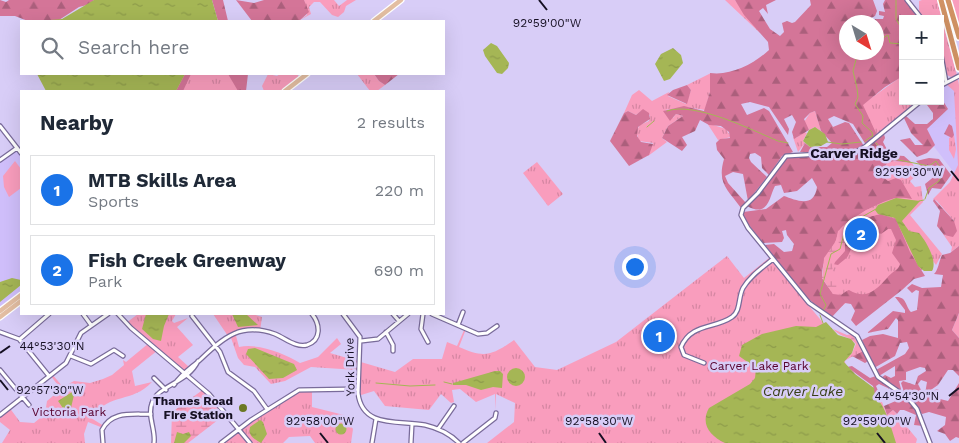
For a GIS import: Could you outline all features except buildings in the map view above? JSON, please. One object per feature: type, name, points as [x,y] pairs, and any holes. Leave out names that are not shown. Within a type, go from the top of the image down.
[{"type":"highway","points":[[940,0],[959,68]]},
{"type":"highway","points":[[948,0],[959,37]]},
{"type":"main road","points":[[375,20],[401,0]]},
{"type":"main road","points":[[286,90],[306,75]]},
{"type":"main road","points":[[0,311],[20,296]]},
{"type":"main road","points":[[0,317],[20,302]]},
{"type":"street","points":[[907,0],[919,15]]},
{"type":"street","points":[[942,60],[946,82],[959,76]]},
{"type":"street","points":[[916,105],[857,152],[786,156],[741,213],[744,222],[812,306],[856,336],[878,377],[909,399],[918,409],[930,443]]},
{"type":"street","points":[[0,126],[20,152]]},
{"type":"street","points":[[0,160],[17,148]]},
{"type":"street","points":[[704,363],[686,357],[682,352],[682,343],[699,328],[733,316],[737,310],[739,296],[745,285],[773,259]]},
{"type":"street","points":[[458,325],[463,312]]},
{"type":"street","points":[[20,340],[48,315]]},
{"type":"street","points":[[84,315],[91,325]]},
{"type":"street","points":[[0,415],[71,356],[79,336],[102,315]]},
{"type":"street","points":[[97,320],[106,315]]},
{"type":"street","points":[[119,315],[131,328],[214,399],[250,443]]},
{"type":"street","points":[[174,385],[184,372],[232,333],[244,330],[270,332],[299,345],[308,345],[314,340],[319,330],[318,323],[313,315]]},
{"type":"street","name":"York Drive","points":[[344,315],[358,332],[361,341],[358,388],[362,406],[376,419]]},
{"type":"street","points":[[394,315],[399,322]]},
{"type":"street","points":[[361,341],[373,340],[407,315]]},
{"type":"street","points":[[423,315],[421,330],[428,342]]},
{"type":"street","points":[[434,315],[482,334],[497,326]]},
{"type":"street","points":[[192,316],[215,345],[228,372],[254,391],[268,409]]},
{"type":"street","points":[[0,328],[20,340],[49,376]]},
{"type":"street","points":[[0,332],[5,332]]},
{"type":"street","points":[[386,332],[393,345],[393,351]]},
{"type":"street","points":[[71,356],[91,364],[113,350],[118,351],[123,356]]},
{"type":"street","points":[[154,443],[151,414],[154,399],[188,376],[198,361]]},
{"type":"street","points":[[0,370],[29,405]]},
{"type":"street","points":[[154,378],[166,390]]},
{"type":"street","points":[[221,443],[268,409],[304,388],[334,390],[358,388]]},
{"type":"street","points":[[438,429],[454,406]]},
{"type":"street","points":[[463,443],[495,418],[496,413]]},
{"type":"street","points":[[103,443],[102,428],[114,418],[124,414],[151,414]]},
{"type":"street","points":[[372,443],[376,419],[438,429],[459,443]]},
{"type":"street","points":[[411,443],[412,424]]},
{"type":"shaded area","points":[[947,84],[959,93],[959,179],[922,131],[932,123],[939,105],[944,105],[944,86]]},
{"type":"shaded area","points":[[17,148],[20,152],[20,296],[0,311],[0,160]]},
{"type":"green space","points":[[0,0],[6,2],[9,0],[94,0],[91,4],[79,7],[59,20],[25,20],[15,16],[0,16]]},
{"type":"green space","points":[[212,0],[223,0],[228,20],[218,20]]},
{"type":"green space","points":[[236,0],[254,3],[264,0],[304,0],[309,12],[300,20],[251,20]]},
{"type":"green space","points":[[304,0],[334,0],[339,6],[347,0],[356,0],[346,6],[344,12],[338,17],[332,15],[320,2],[314,2],[309,7],[311,14],[300,20],[307,15]]},
{"type":"green space","points":[[725,0],[735,0],[760,33]]},
{"type":"green space","points":[[735,0],[776,0],[766,5],[768,14],[763,8],[759,11],[770,29],[780,36],[784,32],[782,23],[787,21],[795,22],[811,5],[810,0],[873,0],[877,11],[875,15],[839,15],[839,60],[884,60],[884,15],[879,15],[879,11],[885,12],[883,4],[885,0],[905,0],[916,14],[899,15],[899,78],[863,105],[877,135],[866,145],[853,124],[834,116],[828,119],[833,127],[845,122],[849,123],[864,146],[841,153],[800,152],[805,143],[810,147],[827,147],[832,143],[821,131],[815,111],[804,119],[809,130],[794,139],[792,132],[796,122],[792,115],[784,119],[789,129],[788,135],[769,107],[750,102],[741,104],[747,115],[764,108],[769,111],[793,152],[782,156],[769,175],[762,168],[761,157],[755,153],[750,154],[751,162],[767,177],[748,201],[743,174],[733,172],[725,176],[728,183],[746,203],[741,208],[725,185],[722,174],[724,159],[717,150],[716,143],[720,139],[730,138],[729,132],[721,126],[709,125],[700,120],[695,131],[682,137],[687,145],[682,151],[662,138],[668,126],[683,116],[676,114],[670,121],[663,111],[684,106],[704,111],[710,92],[710,73],[726,73],[742,68],[769,50],[768,42],[744,15]]},
{"type":"green space","points":[[905,0],[917,15],[899,15],[899,28],[884,59],[884,38]]},
{"type":"green space","points":[[937,0],[941,15],[921,15],[919,12],[919,1]]},
{"type":"green space","points":[[951,0],[959,0],[959,25]]},
{"type":"green space","points":[[832,1],[841,15],[839,15],[839,29]]},
{"type":"green space","points":[[944,26],[957,75],[951,77],[947,75],[944,62]]},
{"type":"green space","points":[[847,60],[884,60],[863,104],[899,78],[899,105],[913,105],[868,143]]},
{"type":"green space","points":[[711,73],[710,92],[705,110],[686,107],[665,110],[673,118],[676,114],[683,116],[668,126],[662,138],[667,142],[648,156],[653,143],[639,141],[636,131],[640,125],[649,121],[650,115],[641,111],[636,115],[628,111],[624,113],[632,95],[639,90],[652,101],[669,92],[668,96],[686,104],[691,90],[687,85]]},
{"type":"green space","points":[[129,75],[246,75],[242,90],[141,90]]},
{"type":"green space","points":[[184,75],[191,75],[183,90],[177,90]]},
{"type":"green space","points":[[229,75],[248,75],[246,90],[237,90]]},
{"type":"green space","points":[[268,75],[298,75],[299,77],[282,90],[264,90],[262,86]]},
{"type":"green space","points":[[358,75],[375,75],[385,85],[378,90],[369,90]]},
{"type":"green space","points":[[375,75],[398,75],[385,85]]},
{"type":"green space","points":[[958,79],[959,246],[951,252],[952,247],[943,234],[946,236],[954,221],[937,201],[933,199],[950,182],[958,165],[954,91],[946,84]]},
{"type":"green space","points":[[687,85],[691,90],[687,104],[667,95],[673,90]]},
{"type":"green space","points":[[944,102],[948,109],[927,129],[935,145],[927,153],[917,157],[900,140],[910,138],[915,145],[923,145],[911,133],[904,118],[906,116],[915,124],[927,124],[933,119],[933,113],[927,105],[944,105]]},
{"type":"green space","points":[[643,109],[649,113],[650,119],[638,127],[637,136],[641,142],[653,144],[649,155],[629,166],[610,141],[624,113],[628,111],[636,115]]},
{"type":"green space","points":[[815,111],[821,131],[815,127],[809,130],[804,122],[810,113]]},
{"type":"green space","points":[[707,123],[726,129],[731,137],[718,140]]},
{"type":"green space","points":[[949,124],[952,126],[954,135],[952,138],[944,134]]},
{"type":"green space","points":[[804,132],[807,133],[803,141],[805,143],[798,152],[793,137],[796,138]]},
{"type":"green space","points":[[884,134],[883,142],[890,155],[904,156],[912,163],[894,161],[887,163],[883,170],[884,178],[888,181],[896,178],[901,180],[912,199],[897,198],[887,201],[863,212],[848,222],[838,232],[836,241],[824,262],[822,278],[833,294],[849,290],[865,294],[870,293],[883,283],[898,268],[900,264],[892,253],[896,240],[891,229],[881,234],[867,224],[858,234],[847,257],[838,265],[833,264],[843,253],[845,241],[865,218],[880,214],[896,219],[910,252],[925,276],[914,279],[856,326],[851,320],[855,311],[851,304],[845,303],[831,318],[805,296],[765,245],[774,244],[784,252],[792,251],[794,244],[787,235],[786,230],[782,231],[784,238],[782,242],[763,243],[745,220],[743,212],[766,209],[784,196],[799,201],[808,201],[812,198],[817,187],[812,178],[797,191],[784,193],[781,185],[775,186],[764,208],[754,209],[747,206],[787,157],[852,155],[865,149]]},
{"type":"green space","points":[[954,135],[956,149],[954,159],[949,150],[949,138]]},
{"type":"green space","points":[[876,140],[892,161],[912,163],[920,176],[916,176],[910,181],[915,187],[921,186],[923,202],[910,215],[942,254],[936,265],[933,261],[870,311],[856,295],[829,316],[825,189],[799,155],[839,156],[857,151]]},
{"type":"green space","points":[[929,158],[939,159],[951,175],[941,189],[932,188],[928,195],[925,184],[936,175],[924,169],[916,161]]},
{"type":"green space","points":[[15,161],[20,168],[20,189],[9,197],[4,187],[3,176]]},
{"type":"green space","points":[[537,162],[563,194],[548,206],[523,173]]},
{"type":"green space","points":[[934,199],[954,221],[957,231],[953,237],[944,235],[937,226],[940,211],[933,201]]},
{"type":"green space","points":[[877,206],[875,210],[880,214],[868,217],[859,223],[845,241],[845,251],[835,262],[832,270],[848,290],[841,295],[833,294],[822,278],[824,258],[836,241],[838,231],[866,210]]},
{"type":"green space","points":[[959,246],[959,313],[952,330],[959,338],[959,376],[953,370],[948,370],[938,385],[925,394],[927,382],[921,380],[918,384],[922,392],[911,399],[905,395],[901,383],[903,381],[915,385],[918,376],[926,371],[925,368],[920,367],[906,372],[906,380],[899,381],[902,393],[881,378],[885,375],[891,378],[895,376],[895,366],[879,376],[876,370],[905,354],[909,348],[907,342],[900,343],[895,356],[874,368],[862,340],[870,336],[883,334],[898,338],[898,320],[896,318],[888,329],[867,333],[893,311],[905,313],[905,310],[895,297],[902,298],[911,312],[917,310],[919,291],[916,290],[912,293],[907,288],[912,284],[922,288],[941,287],[943,275],[934,274],[937,271],[942,255],[950,253]]},
{"type":"green space","name":"Carver Lake Park","points":[[727,256],[744,278],[769,258],[850,355],[844,360],[846,365],[882,402],[887,415],[893,410],[917,439],[916,443],[487,443],[514,422],[515,403],[496,394],[495,410],[495,394],[476,402],[460,389],[452,390],[454,402],[451,403],[441,394],[429,410],[385,406],[374,391],[358,396],[357,370],[311,367],[285,381],[271,384],[255,367],[244,365],[238,358],[230,335],[228,336],[214,315],[255,315],[262,317],[260,331],[235,332],[239,347],[254,346],[271,350],[300,363],[318,357],[337,338],[341,344],[330,353],[395,372],[413,359],[442,359],[447,342],[457,346],[465,328],[459,347],[475,353],[487,354],[514,340],[535,367],[557,370],[616,342]]},
{"type":"green space","points":[[959,313],[959,338],[952,330]]},
{"type":"green space","name":"Victoria Park","points":[[137,315],[175,315],[172,321],[174,323],[188,318],[177,327],[193,345],[178,357],[189,367],[184,372],[158,350],[132,371],[135,386],[152,382],[137,393],[106,404],[99,410],[91,418],[104,426],[103,428],[88,422],[84,434],[85,443],[2,443],[10,430],[0,422],[0,415],[9,407],[20,422],[34,423],[45,414],[47,401],[61,389],[50,375],[52,374],[63,387],[74,381],[90,383],[103,379],[112,375],[124,365],[123,360],[126,362],[149,343],[126,323]]},
{"type":"green space","points":[[657,320],[672,344],[660,352],[645,328]]},
{"type":"green space","points":[[833,329],[847,335],[852,334],[863,351],[844,361],[852,353],[856,344]]},
{"type":"green space","points":[[863,351],[868,361],[865,363],[852,356]]},
{"type":"green space","points":[[852,366],[870,378],[876,376],[890,389],[879,384],[876,386],[880,395],[886,393],[887,397],[880,400],[875,396],[873,386],[847,367]]},
{"type":"green space","points":[[959,383],[959,438],[956,437],[950,441],[945,434],[937,431],[945,425],[946,417],[929,412],[922,414],[913,401],[937,389],[939,390],[940,399],[948,401]]},
{"type":"green space","points":[[305,388],[312,388],[312,407],[344,415],[353,429],[351,443],[315,443],[310,436],[289,437],[283,443],[224,443],[251,419]]},
{"type":"green space","points":[[204,389],[227,413],[188,443],[171,443],[172,412]]},
{"type":"green space","points":[[907,399],[917,411],[923,426],[914,425],[916,415],[904,410],[900,410],[897,414],[893,410],[887,415],[884,406],[898,400]]},
{"type":"green space","points":[[289,411],[300,413],[308,424],[289,431],[281,414]]},
{"type":"green space","points":[[327,414],[335,423],[326,430],[319,423]]},
{"type":"green space","points":[[334,432],[348,441],[345,443],[323,443],[318,437],[326,433]]},
{"type":"water","points":[[94,0],[212,0],[218,20],[50,20],[62,19]]},
{"type":"water","points":[[491,43],[497,46],[509,63],[508,68],[502,74],[497,73],[485,56],[483,50]]},
{"type":"water","points":[[673,48],[681,55],[683,63],[670,79],[664,81],[655,64],[661,54]]},
{"type":"water","points":[[38,75],[184,75],[177,90],[45,90]]},
{"type":"water","points":[[815,127],[825,134],[828,142],[821,146],[810,147],[803,141],[809,130]]},
{"type":"water","points":[[896,198],[920,201],[902,221],[909,231],[919,233],[925,241],[932,257],[932,271],[924,271],[918,266],[895,218],[878,214],[875,210],[878,205]]},
{"type":"water","points":[[12,278],[20,280],[20,286],[0,302],[0,282]]},
{"type":"water","points":[[146,315],[169,315],[161,341],[153,339],[142,329]]},
{"type":"water","points":[[232,315],[247,315],[258,325],[238,327]]},
{"type":"water","name":"Carver Lake","points":[[826,322],[838,335],[851,339],[855,344],[852,353],[844,362],[855,374],[874,388],[875,396],[885,411],[896,443],[725,443],[711,433],[706,424],[706,414],[709,408],[750,384],[755,378],[756,368],[739,356],[742,345],[762,334],[796,326],[816,327]]},
{"type":"water","points":[[255,348],[294,364],[297,370],[283,378],[269,379],[246,354],[248,349]]},
{"type":"water","points":[[516,368],[524,373],[525,377],[520,385],[516,386],[508,381],[507,377],[512,369]]},
{"type":"water","points":[[500,371],[503,374],[502,388],[493,387],[481,390],[466,385],[453,385],[453,383]]},
{"type":"water","points":[[72,392],[74,395],[70,412],[67,414],[58,401]]},
{"type":"water","points":[[260,420],[263,422],[267,434],[261,443],[252,437],[250,433],[250,427]]},
{"type":"water","points":[[339,424],[343,424],[346,429],[345,433],[339,434],[336,431],[336,427]]},
{"type":"water","points":[[177,432],[183,434],[189,432],[191,436],[184,443],[174,443]]},
{"type":"waterway","points":[[896,0],[896,19],[899,24]]},
{"type":"waterway","points":[[884,37],[888,35],[890,43],[899,44]]},
{"type":"waterway","points":[[856,60],[853,71],[858,97],[855,104],[863,116],[862,123],[872,132],[873,138]]},
{"type":"waterway","points":[[667,111],[678,109],[707,113],[739,124],[778,141],[788,143]]},
{"type":"waterway","points":[[647,127],[654,121]]},
{"type":"waterway","points":[[865,141],[872,136]]},
{"type":"waterway","points":[[827,142],[842,144],[861,142]]},
{"type":"waterway","points":[[876,143],[889,158],[929,166],[936,161],[943,172],[939,181],[929,188],[925,199]]},
{"type":"waterway","points":[[919,201],[924,200]]},
{"type":"waterway","points":[[823,311],[826,305],[820,294],[831,254],[840,249],[846,226],[876,209]]},
{"type":"waterway","points":[[820,315],[823,323]]},
{"type":"waterway","points":[[444,382],[452,384]]},
{"type":"waterway","points":[[376,383],[410,386],[435,385]]},
{"type":"place","name":"Fish Creek Greenway","points":[[861,234]]},
{"type":"place","name":"MTB Skills Area","points":[[659,336]]},
{"type":"place","name":"Thames Road Fire Station","points":[[243,408]]},
{"type":"district","name":"Carver Ridge","points":[[854,153]]}]
